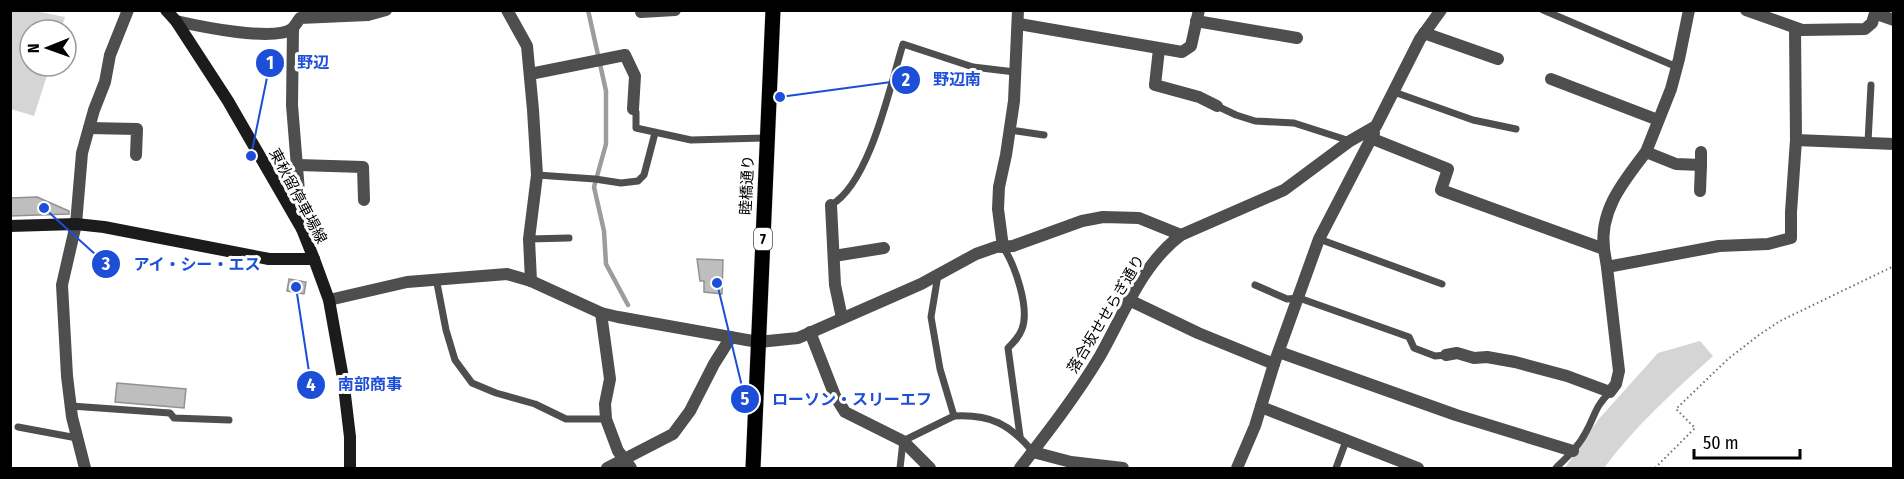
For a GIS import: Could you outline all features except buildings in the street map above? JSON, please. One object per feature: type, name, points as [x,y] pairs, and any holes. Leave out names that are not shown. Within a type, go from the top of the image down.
[{"type":"main road","name":"東秋留停車場線","points":[[10,226],[76,224],[104,226],[269,259],[314,259],[302,229],[228,101],[176,21],[166,10]]},
{"type":"main road","name":"睦橋通り","points":[[753,468],[773,10]]},
{"type":"main road","points":[[314,259],[329,300],[344,378],[350,437],[350,468]]},
{"type":"street","points":[[85,468],[77,438],[67,376],[62,285],[76,224],[81,161],[89,128],[105,82],[110,55],[128,10]]},
{"type":"street","points":[[302,229],[292,105],[293,28],[301,14],[368,15],[386,10]]},
{"type":"street","points":[[507,10],[527,46],[530,74],[537,175],[529,238],[531,281]]},
{"type":"street","points":[[641,12],[675,10]]},
{"type":"street","points":[[1003,247],[998,209],[999,188],[1010,130],[1019,24],[1018,10]]},
{"type":"street","points":[[1237,468],[1261,407],[1276,358],[1319,239],[1424,33],[1441,10]]},
{"type":"street","points":[[1446,355],[1456,353],[1474,358],[1487,357],[1515,362],[1567,376],[1610,392],[1616,384],[1619,371],[1602,236],[1617,190],[1646,152],[1677,67],[1689,10]]},
{"type":"street","points":[[1746,10],[1802,30],[1865,29],[1872,23],[1877,12],[1893,20]]},
{"type":"street","points":[[1019,24],[1182,52],[1191,46],[1198,16],[1297,38]]},
{"type":"street","points":[[176,21],[224,32],[266,33],[293,28]]},
{"type":"street","points":[[1607,267],[1719,246],[1768,244],[1791,238],[1797,140],[1796,28]]},
{"type":"street","points":[[1424,33],[1498,59]]},
{"type":"street","points":[[1159,49],[1155,85],[1199,97],[1218,106]]},
{"type":"street","points":[[530,74],[625,55],[634,76],[633,110]]},
{"type":"street","points":[[1551,79],[1658,120]]},
{"type":"street","points":[[89,128],[137,129],[136,155]]},
{"type":"street","points":[[1374,133],[1448,169],[1442,190],[1604,249]]},
{"type":"street","name":"落合坂せせらぎ通り","points":[[1020,468],[1099,357],[1129,300],[1154,261],[1172,242],[1181,235],[1284,190],[1350,141],[1374,133]]},
{"type":"street","points":[[1797,140],[1893,144]]},
{"type":"street","points":[[1646,152],[1676,164],[1701,159],[1700,191]]},
{"type":"street","points":[[298,165],[363,167],[364,200]]},
{"type":"street","points":[[831,205],[836,285],[842,318]]},
{"type":"street","points":[[329,300],[407,282],[507,274],[531,281],[601,313],[758,342],[798,338],[938,275],[976,254],[1013,246],[1082,221],[1103,217],[1139,218],[1181,235]]},
{"type":"street","points":[[834,256],[884,248]]},
{"type":"street","points":[[1129,300],[1198,333],[1573,451]]},
{"type":"street","points":[[601,313],[610,379],[605,404],[606,419],[618,451],[627,464]]},
{"type":"street","points":[[810,332],[835,396],[845,412],[903,441],[930,468]]},
{"type":"street","points":[[607,468],[627,464],[673,434],[690,411],[731,337]]},
{"type":"street","points":[[1261,407],[1418,468]]},
{"type":"street","points":[[1033,452],[1071,462],[1123,468]]},
{"type":"lane","points":[[1543,10],[1677,67]]},
{"type":"lane","points":[[831,205],[841,199],[864,163],[876,133],[903,44],[973,67],[1015,72]]},
{"type":"lane","points":[[1868,142],[1871,85]]},
{"type":"lane","points":[[1394,92],[1473,120],[1516,129]]},
{"type":"lane","points":[[1218,106],[1236,116],[1255,121],[1294,123],[1350,141]]},
{"type":"lane","points":[[633,110],[636,112],[636,128],[658,133],[692,140],[767,138]]},
{"type":"lane","points":[[1010,130],[1044,135]]},
{"type":"lane","points":[[537,175],[598,179],[621,183],[638,180],[644,175],[658,133]]},
{"type":"lane","points":[[529,238],[568,238]]},
{"type":"lane","points":[[1319,239],[1442,284]]},
{"type":"lane","points":[[1003,247],[1009,256],[1024,302],[1023,326],[1019,337],[1008,348],[1020,436]]},
{"type":"lane","points":[[938,275],[931,317],[940,369],[954,416]]},
{"type":"lane","points":[[436,278],[446,330],[455,360],[472,383],[535,405],[566,419],[606,419]]},
{"type":"lane","points":[[1255,285],[1287,299],[1299,298],[1409,337],[1414,348],[1435,356],[1446,355]]},
{"type":"lane","points":[[1556,468],[1573,451],[1586,433],[1597,405],[1610,392]]},
{"type":"lane","points":[[71,406],[170,413],[174,418],[228,420]]},
{"type":"lane","points":[[900,468],[903,441],[954,416],[970,415],[996,421],[1020,436],[1033,452]]},
{"type":"lane","points":[[18,427],[77,438]]},
{"type":"lane","points":[[1336,468],[1346,441]]},
{"type":"path","points":[[1655,468],[1695,428],[1676,409],[1728,359],[1780,321],[1893,266]]},
{"type":"shaded area","points":[[10,11],[35,11],[65,17],[18,18],[18,78],[46,78],[34,116],[11,109]]},
{"type":"shaded area","points":[[1700,341],[1713,356],[1642,423],[1604,468],[1565,468],[1598,420],[1658,353]]},
{"type":"waterway","points":[[588,10],[606,91],[606,144],[594,187],[604,231],[606,264],[628,305]]},
{"type":"place","name":"野辺南","points":[[780,97]]},
{"type":"place","name":"野辺","points":[[251,156]]},
{"type":"place","name":"アイ・シー・エス","points":[[44,208]]},
{"type":"place","name":"ローソン・スリーエフ","points":[[717,283]]},
{"type":"place","name":"南部商事","points":[[296,287]]}]
